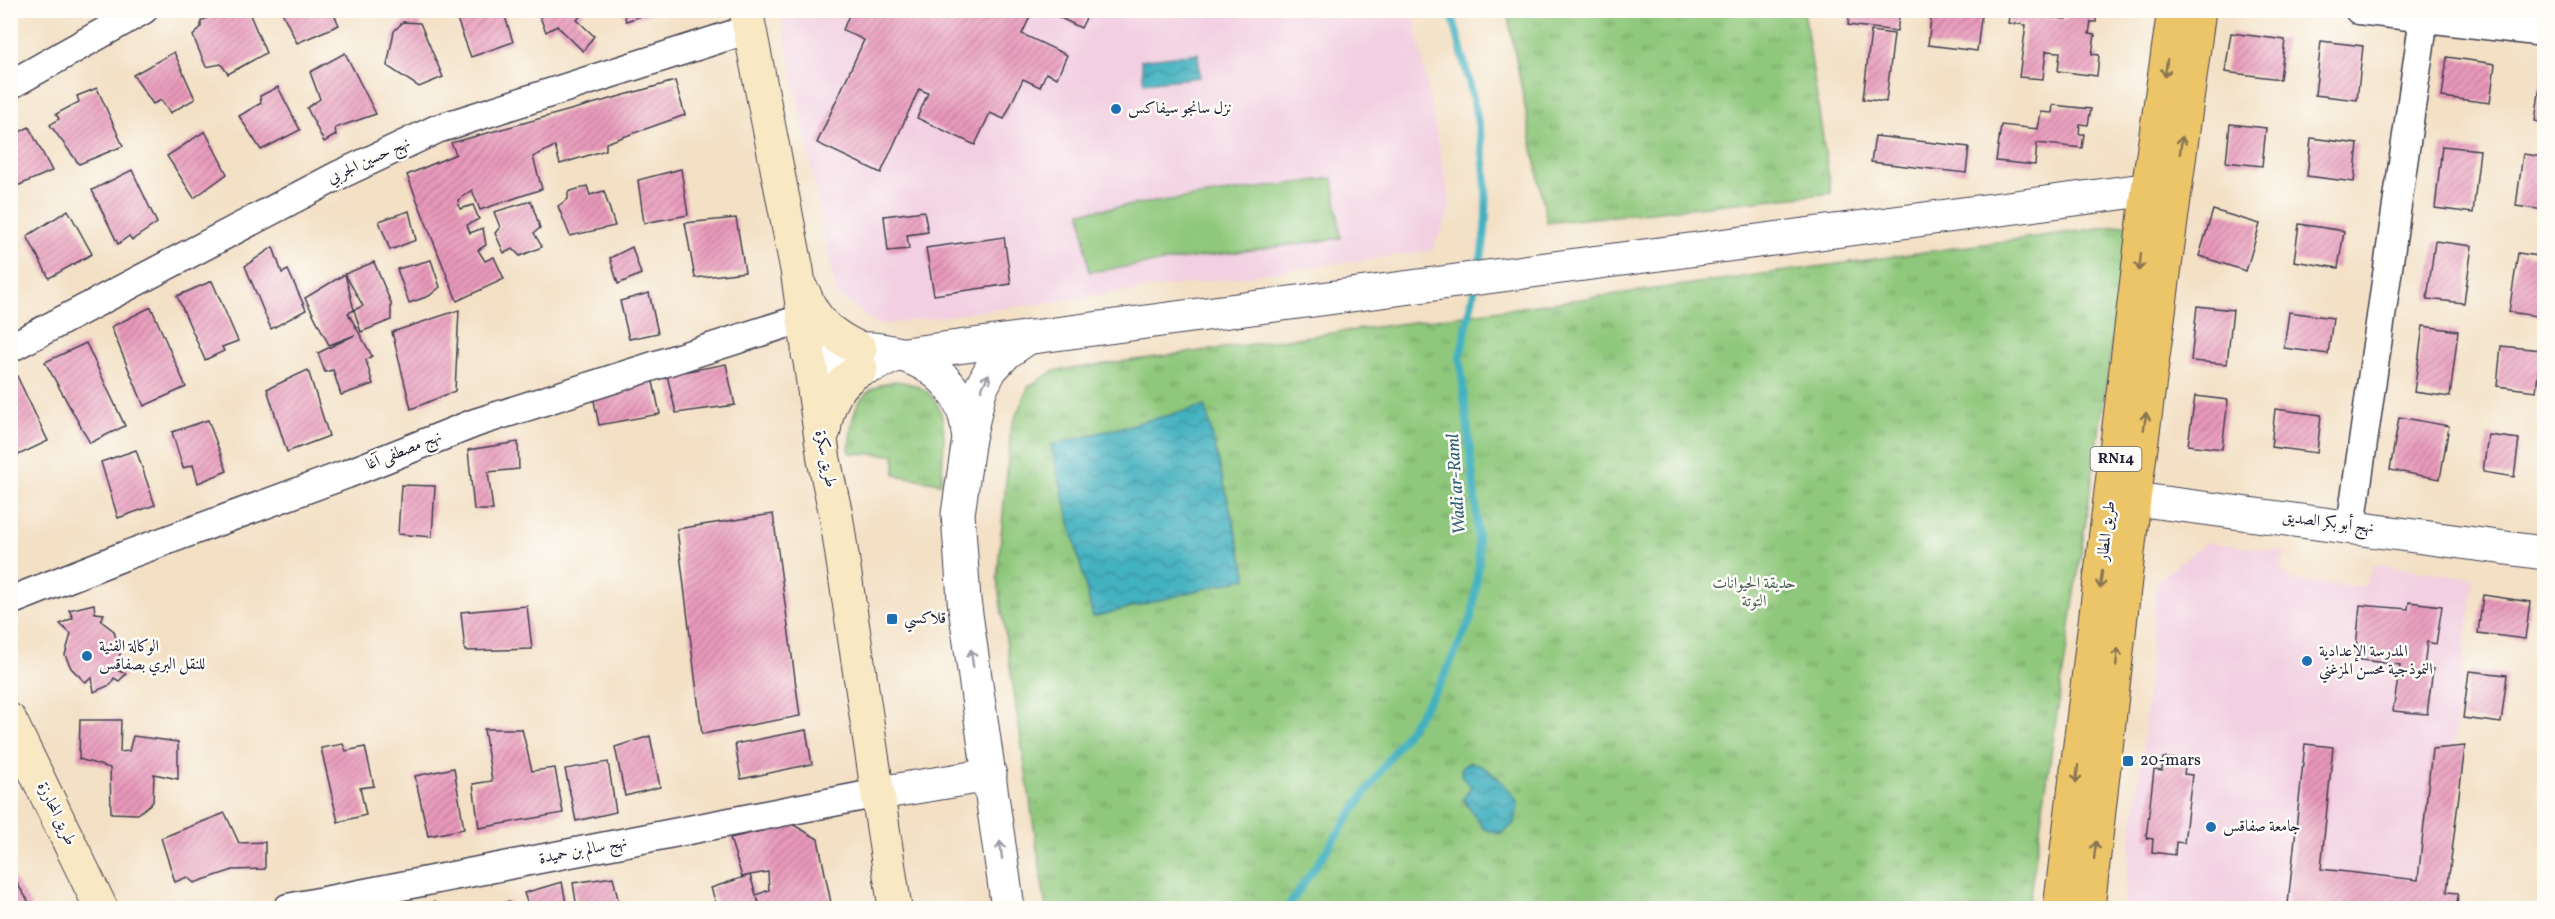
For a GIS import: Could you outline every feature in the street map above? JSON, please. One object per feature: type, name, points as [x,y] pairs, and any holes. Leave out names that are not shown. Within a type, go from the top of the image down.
[{"type":"main road","name":"طريق المطار","points":[[2060,909],[2123,498],[2162,188],[2175,10]]},
{"type":"main road","name":"طريق المطار","points":[[2162,188],[2199,10]]},
{"type":"main road","name":"طريق سكرة","points":[[748,20],[797,270],[824,460],[837,515],[895,909]]},
{"type":"main road","points":[[797,270],[807,302],[819,323],[861,359],[837,390],[826,411],[824,460]]},
{"type":"main road","name":"طريق المطار","points":[[2088,909],[2123,498]]},
{"type":"main road","name":"طريق المحارزة","points":[[10,720],[101,909]]},
{"type":"street","points":[[10,85],[143,10]]},
{"type":"street","points":[[2359,10],[2425,14],[2544,32]]},
{"type":"street","points":[[2351,526],[2425,14]]},
{"type":"street","name":"نهج حسين الجربي","points":[[10,348],[337,176],[437,129],[748,20]]},
{"type":"street","points":[[810,368],[897,354],[2162,188]]},
{"type":"street","name":"نهج مصطفى آغا","points":[[10,601],[124,556],[347,474],[475,423],[804,318]]},
{"type":"street","points":[[1008,909],[964,600],[958,514],[969,438],[980,390],[991,369],[1007,352],[1029,337]]},
{"type":"street","points":[[897,354],[941,375],[957,392],[967,414],[969,438]]},
{"type":"street","name":"نهج أبو بكر الصديق","points":[[2123,498],[2544,553]]},
{"type":"street","points":[[879,793],[990,775]]},
{"type":"street","name":"نهج سالم بن حميدة","points":[[288,909],[879,793]]},
{"type":"shaded area","name":"نزل سانجو سيفاكس","points":[[780,11],[1413,11],[1451,208],[1432,251],[879,325],[836,294]]},
{"type":"shaded area","name":"المدرسة الإعدادية النموذجية محسن المزغني","points":[[2207,542],[2285,552],[2282,570],[2291,580],[2364,587],[2374,564],[2474,578],[2453,745],[2465,746],[2447,892],[2458,893],[2457,908],[2328,908],[2279,903],[2278,908],[2123,908],[2144,735],[2156,581]]},
{"type":"green space","points":[[1507,11],[1804,11],[1831,193],[1547,223]]},
{"type":"green space","points":[[1333,178],[1341,238],[1089,272],[1081,212]]},
{"type":"green space","name":"حديقة الحيوانات التوتة","points":[[2130,224],[2028,908],[1046,908],[997,579],[1011,427],[1029,386],[1054,371]]},
{"type":"green space","points":[[894,381],[914,385],[928,393],[937,404],[944,432],[941,483],[895,475],[895,455],[849,453],[853,416],[862,398],[880,385]]},
{"type":"water","points":[[1198,53],[1200,77],[1144,83],[1141,60]]},
{"type":"water","points":[[1205,406],[1247,578],[1093,617],[1051,445]]},
{"type":"water","points":[[1470,762],[1484,768],[1497,778],[1518,803],[1515,823],[1500,834],[1484,829],[1463,799],[1471,787],[1461,775],[1461,768]]},
{"type":"building","points":[[223,10],[248,10],[266,53],[228,74],[221,64],[206,67],[193,36],[201,27],[201,21]]},
{"type":"building","points":[[281,10],[332,10],[339,25],[297,43]]},
{"type":"building","points":[[470,10],[503,10],[513,42],[471,57],[457,19]]},
{"type":"building","points":[[537,10],[585,10],[577,20],[594,36],[583,51],[557,26],[546,32]]},
{"type":"building","points":[[623,10],[657,10],[657,11],[626,21]]},
{"type":"building","points":[[851,10],[1033,10],[1022,34],[1067,55],[1057,78],[1046,73],[1040,87],[1023,79],[1004,119],[990,113],[975,145],[917,118],[928,93],[919,89],[881,173],[817,143],[864,40],[843,30]]},
{"type":"building","points":[[1044,10],[1090,10],[1081,28]]},
{"type":"building","points":[[1850,10],[1900,10],[1897,31],[1848,25]]},
{"type":"building","points":[[1932,10],[1982,10],[1977,51],[1928,45]]},
{"type":"building","points":[[2010,10],[2039,10],[2038,16],[2066,19],[2067,10],[2097,10],[2096,22],[2091,22],[2089,34],[2095,35],[2092,54],[2099,55],[2097,76],[2058,71],[2060,52],[2046,51],[2043,79],[2019,77],[2026,25],[2008,23]]},
{"type":"building","points":[[403,22],[420,23],[443,77],[419,87],[387,66],[394,31]]},
{"type":"building","points":[[1871,31],[1894,34],[1886,102],[1863,99]]},
{"type":"building","points":[[2231,33],[2285,40],[2280,79],[2225,72]]},
{"type":"building","points":[[2321,41],[2363,46],[2357,100],[2315,95]]},
{"type":"building","points":[[174,52],[195,99],[170,113],[161,100],[153,104],[133,75]]},
{"type":"building","points":[[345,53],[376,114],[335,128],[336,135],[324,142],[307,108],[320,99],[310,72]]},
{"type":"building","points":[[2447,57],[2495,64],[2490,103],[2442,97]]},
{"type":"building","points":[[2544,65],[2544,123],[2535,121]]},
{"type":"building","points":[[675,81],[685,115],[606,143],[606,150],[560,164],[555,146],[533,157],[542,189],[480,210],[472,190],[458,200],[460,209],[473,205],[479,219],[467,225],[470,233],[483,228],[486,245],[478,250],[485,261],[494,257],[504,279],[457,301],[407,175],[456,154],[451,143]]},
{"type":"building","points":[[278,87],[300,130],[261,150],[239,116],[261,103],[260,96]]},
{"type":"building","points":[[97,88],[123,146],[79,164],[50,125],[59,119],[56,114],[79,102],[77,96]]},
{"type":"building","points":[[2053,105],[2091,109],[2088,125],[2080,124],[2079,134],[2084,134],[2082,148],[2037,143],[2035,165],[1996,161],[2001,125],[2038,129],[2041,112],[2052,113]]},
{"type":"building","points":[[2230,124],[2266,128],[2262,166],[2226,162]]},
{"type":"building","points":[[29,127],[52,171],[10,189],[10,137]]},
{"type":"building","points":[[205,131],[227,174],[194,198],[167,156]]},
{"type":"building","points":[[1875,136],[1969,147],[1966,173],[1871,162]]},
{"type":"building","points":[[2311,138],[2358,144],[2354,182],[2307,176]]},
{"type":"building","points":[[2442,146],[2480,150],[2473,213],[2435,208]]},
{"type":"building","points":[[2523,154],[2544,157],[2544,210],[2516,206]]},
{"type":"building","points":[[681,169],[688,215],[644,223],[638,180]]},
{"type":"building","points":[[132,170],[157,223],[132,240],[129,236],[118,244],[92,190]]},
{"type":"building","points":[[587,186],[590,195],[604,191],[615,226],[570,236],[558,206],[568,199],[568,192]]},
{"type":"building","points":[[531,201],[540,228],[534,233],[542,247],[520,256],[513,249],[504,253],[495,233],[500,227],[494,212]]},
{"type":"building","points":[[68,210],[92,254],[49,278],[27,236]]},
{"type":"building","points":[[2213,210],[2260,224],[2246,271],[2199,256]]},
{"type":"building","points":[[409,211],[416,240],[390,250],[379,221]]},
{"type":"building","points":[[924,211],[928,232],[907,235],[909,249],[888,251],[884,216]]},
{"type":"building","points":[[736,218],[745,272],[695,278],[685,223]]},
{"type":"building","points":[[2299,224],[2344,231],[2338,268],[2294,261]]},
{"type":"building","points":[[1004,237],[1011,284],[934,295],[926,248]]},
{"type":"building","points":[[2435,241],[2472,246],[2464,303],[2427,299]]},
{"type":"building","points":[[273,247],[282,273],[288,270],[306,310],[271,329],[245,266]]},
{"type":"building","points":[[632,247],[641,274],[618,284],[610,258]]},
{"type":"building","points":[[2518,253],[2544,257],[2544,317],[2509,312]]},
{"type":"building","points":[[431,260],[440,287],[429,296],[409,303],[397,269]]},
{"type":"building","points":[[374,262],[391,303],[391,320],[361,332],[354,310],[363,306],[345,274]]},
{"type":"building","points":[[10,272],[18,287],[10,291]]},
{"type":"building","points":[[345,274],[354,310],[348,313],[372,356],[366,360],[373,384],[341,395],[333,370],[325,372],[318,353],[355,335],[329,345],[305,298]]},
{"type":"building","points":[[212,281],[238,341],[222,347],[224,351],[205,360],[177,296]]},
{"type":"building","points":[[649,293],[658,333],[629,339],[620,301]]},
{"type":"building","points":[[2197,306],[2233,310],[2227,364],[2191,361]]},
{"type":"building","points":[[151,307],[186,387],[144,406],[111,327]]},
{"type":"building","points":[[459,310],[455,391],[411,409],[392,332]]},
{"type":"building","points":[[2289,312],[2333,318],[2328,354],[2284,348]]},
{"type":"building","points":[[2423,326],[2458,331],[2450,397],[2414,392]]},
{"type":"building","points":[[86,343],[125,426],[90,443],[45,362]]},
{"type":"building","points":[[2501,346],[2541,350],[2536,391],[2497,386]]},
{"type":"building","points":[[726,364],[735,405],[676,413],[667,375]]},
{"type":"building","points":[[308,370],[329,436],[287,452],[267,389]]},
{"type":"building","points":[[17,376],[48,441],[14,457],[10,449],[10,379]]},
{"type":"building","points":[[652,377],[660,414],[599,425],[593,396]]},
{"type":"building","points":[[2195,396],[2228,400],[2222,449],[2188,445]]},
{"type":"building","points":[[2275,409],[2321,415],[2317,453],[2271,447]]},
{"type":"building","points":[[2399,417],[2449,426],[2440,479],[2390,470]]},
{"type":"building","points":[[208,420],[227,471],[198,483],[193,465],[183,468],[172,432]]},
{"type":"building","points":[[2488,435],[2519,439],[2514,477],[2483,472]]},
{"type":"building","points":[[518,442],[519,469],[488,472],[493,510],[474,510],[468,450]]},
{"type":"building","points":[[136,450],[155,505],[118,518],[101,462]]},
{"type":"building","points":[[401,485],[435,486],[432,537],[398,534]]},
{"type":"building","points":[[773,514],[800,716],[702,734],[677,529]]},
{"type":"building","points":[[2483,595],[2530,602],[2525,639],[2478,633]]},
{"type":"building","points":[[2409,602],[2442,606],[2436,644],[2427,642],[2424,668],[2433,669],[2427,714],[2393,711],[2400,665],[2355,659],[2360,605],[2408,609]]},
{"type":"building","points":[[94,604],[95,613],[104,614],[101,621],[114,631],[121,659],[117,670],[126,674],[119,681],[114,678],[110,685],[94,692],[92,678],[85,682],[71,668],[65,655],[71,634],[60,624],[73,618],[69,610]]},
{"type":"building","points":[[527,606],[532,649],[465,651],[461,612]]},
{"type":"building","points":[[2469,671],[2507,675],[2501,723],[2463,718]]},
{"type":"building","points":[[80,720],[121,720],[120,752],[129,751],[133,736],[178,742],[178,779],[154,774],[153,802],[138,814],[111,813],[110,768],[79,759]]},
{"type":"building","points":[[484,729],[522,729],[532,771],[555,768],[563,813],[479,828],[473,784],[492,781]]},
{"type":"building","points":[[806,730],[812,764],[741,779],[735,744]]},
{"type":"building","points":[[650,736],[660,787],[625,796],[615,747]]},
{"type":"building","points":[[343,744],[346,751],[365,747],[374,786],[360,788],[366,815],[338,822],[321,748]]},
{"type":"building","points":[[2305,744],[2333,747],[2321,869],[2418,880],[2432,749],[2465,746],[2447,892],[2458,893],[2457,908],[2328,908],[2288,904]]},
{"type":"building","points":[[2163,758],[2186,760],[2184,774],[2192,775],[2184,843],[2176,842],[2175,855],[2152,852],[2153,839],[2146,838],[2154,770],[2162,771]]},
{"type":"building","points":[[608,762],[616,812],[576,821],[565,769]]},
{"type":"building","points":[[454,768],[464,829],[428,836],[415,776]]},
{"type":"building","points":[[225,813],[239,843],[265,842],[265,869],[233,870],[194,883],[187,877],[175,882],[161,838]]},
{"type":"building","points":[[792,824],[818,839],[832,908],[761,908],[757,897],[760,908],[711,908],[716,903],[711,888],[750,875],[742,877],[730,838]],"holes":[[[768,872],[769,890],[756,895],[750,875]]]},
{"type":"building","points":[[10,873],[33,908],[10,908]]},
{"type":"building","points":[[613,877],[620,908],[577,908],[573,883]]},
{"type":"building","points":[[562,882],[567,908],[529,908],[524,893]]},
{"type":"building","points":[[509,901],[511,908],[488,908]]},
{"type":"building","points":[[434,902],[436,908],[414,908]]},
{"type":"waterway","name":"Wadi ar-Raml","points":[[1451,10],[1475,107],[1485,173],[1484,238],[1478,271]]},
{"type":"waterway","name":"Wadi ar-Raml","points":[[1287,908],[1440,684],[1472,617],[1479,562],[1476,505],[1460,358],[1475,286]]},
{"type":"place","name":"نزل سانجو سيفاكس","points":[[1116,109]]},
{"type":"place","name":"قلاكسي","points":[[892,619]]},
{"type":"place","name":"الوكالة الفنية للنقل البري بصفاقس","points":[[87,656]]},
{"type":"place","name":"المدرسة الإعدادية النموذجية محسن المزغني","points":[[2307,661]]},
{"type":"place","name":"20-mars","points":[[2128,761]]},
{"type":"place","name":"جامعة صفاقس","points":[[2211,827]]}]
